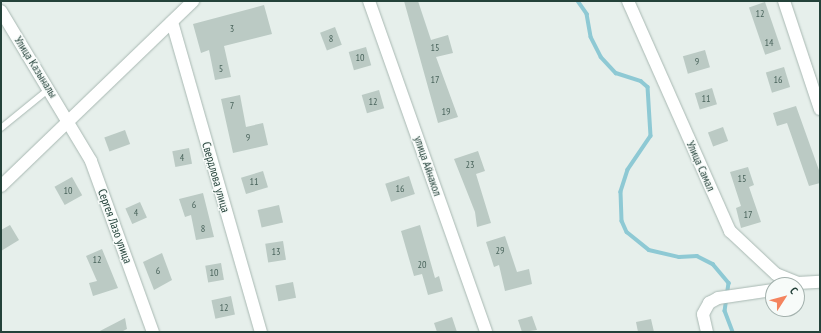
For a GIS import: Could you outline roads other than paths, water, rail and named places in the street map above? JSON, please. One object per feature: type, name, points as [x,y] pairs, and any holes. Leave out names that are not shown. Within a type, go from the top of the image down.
[{"type":"street","points":[[1,186],[70,122],[193,1]]},
{"type":"street","name":"улица Айнакол","points":[[369,1],[486,332]]},
{"type":"street","name":"Улица Самал","points":[[628,1],[730,232],[776,274],[782,277]]},
{"type":"street","points":[[784,1],[820,109]]},
{"type":"street","name":"Улица Казыналы","points":[[1,11],[70,122]]},
{"type":"street","name":"Свердлова улица","points":[[172,22],[261,332]]},
{"type":"street","name":"Сергея Лазо улица","points":[[70,122],[91,161],[153,332]]},
{"type":"street","name":"Улица Самал","points":[[805,283],[820,282]]},
{"type":"street","points":[[707,332],[703,314],[709,303],[718,298],[765,291]]},
{"type":"lane","points":[[1,128],[49,89]]},
{"type":"waterway","points":[[578,1],[587,14],[591,37],[601,57],[616,73],[641,81],[648,87],[651,136],[628,170],[621,192],[622,221],[627,232],[649,250],[679,257],[697,256],[713,264],[729,283],[725,311],[733,332]]}]
